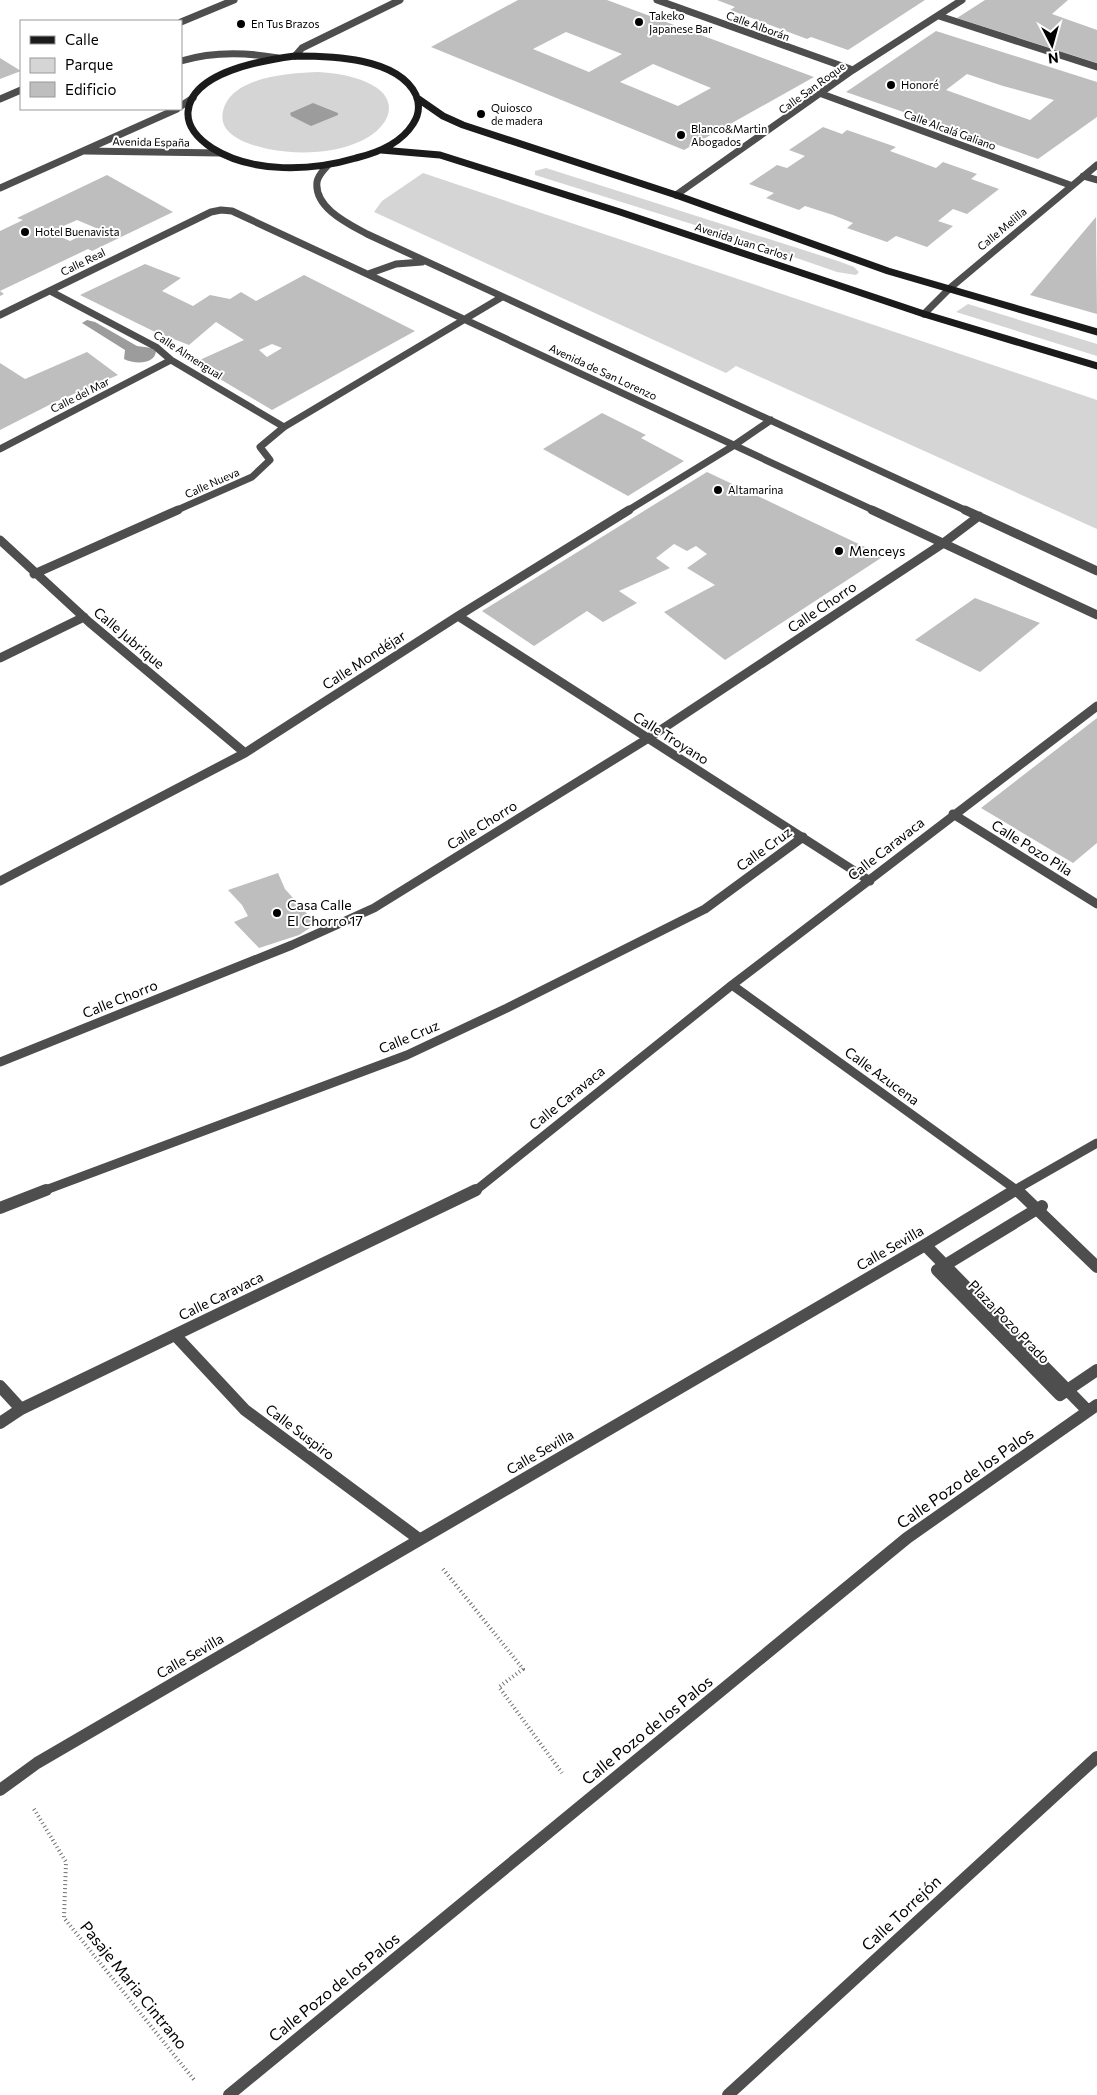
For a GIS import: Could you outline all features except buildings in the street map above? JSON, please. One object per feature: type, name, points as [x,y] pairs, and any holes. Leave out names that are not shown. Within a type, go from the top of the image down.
[{"type":"main road","name":"Avenida Juan Carlos I","points":[[193,98],[212,80],[226,73],[278,58],[295,56],[337,58],[374,65],[402,79],[417,98],[443,116],[463,125],[676,195],[888,270],[1097,332]]},
{"type":"main road","points":[[193,98],[187,114],[191,129],[202,142],[220,153],[243,161],[270,166],[299,167],[328,165],[347,161],[381,150],[397,141],[409,130],[416,120],[419,108],[417,98]]},
{"type":"main road","name":"Avenida Juan Carlos I","points":[[381,150],[440,155],[620,212],[924,314],[1097,366]]},
{"type":"street","points":[[182,22],[234,0]]},
{"type":"street","points":[[295,56],[302,48],[400,0]]},
{"type":"street","name":"Calle Alborán","points":[[656,0],[854,70]]},
{"type":"street","name":"Calle San Roque","points":[[676,195],[854,70],[962,0]]},
{"type":"street","points":[[939,16],[1097,67]]},
{"type":"street","points":[[182,61],[201,56],[236,52],[278,58]]},
{"type":"street","points":[[0,99],[20,90]]},
{"type":"street","name":"Calle Alcalá Galiano","points":[[822,94],[1070,186]]},
{"type":"street","points":[[182,106],[193,98]]},
{"type":"street","points":[[182,108],[187,114]]},
{"type":"street","name":"Avenida España","points":[[0,188],[174,110]]},
{"type":"street","name":"Avenida España","points":[[82,151],[220,153]]},
{"type":"street","name":"Calle Melilla","points":[[924,314],[950,288],[1097,164]]},
{"type":"street","name":"Avenida de San Lorenzo","points":[[328,165],[320,174],[317,182],[318,193],[322,202],[340,218],[428,263],[1097,570]]},
{"type":"street","points":[[1083,176],[1097,180]]},
{"type":"street","name":"Calle Real","points":[[0,315],[211,212],[221,210],[232,211]]},
{"type":"street","name":"Avenida de San Lorenzo","points":[[232,211],[1097,615]]},
{"type":"street","name":"Avenida de San Lorenzo","points":[[368,274],[396,264],[428,263]]},
{"type":"street","name":"Calle Almengual","points":[[50,291],[156,346],[171,360],[284,427]]},
{"type":"street","points":[[464,319],[502,297]]},
{"type":"street","name":"Calle Nueva","points":[[34,574],[252,477],[270,460],[260,448],[284,427],[464,319]]},
{"type":"street","name":"Calle del Mar","points":[[0,449],[171,360]]},
{"type":"street","points":[[732,446],[771,420]]},
{"type":"street","name":"Calle Mondéjar","points":[[0,881],[245,753],[458,616],[732,446]]},
{"type":"street","points":[[942,544],[979,516]]},
{"type":"street","name":"Calle Jubrique","points":[[0,540],[34,574],[245,753]]},
{"type":"street","name":"Calle Chorro","points":[[0,1062],[292,945],[374,908],[647,739],[942,544]]},
{"type":"street","name":"Calle Troyano","points":[[458,616],[870,881]]},
{"type":"street","points":[[0,658],[84,617]]},
{"type":"street","name":"Calle Caravaca","points":[[0,1423],[21,1409],[475,1191],[732,985],[870,881],[953,814],[1097,706]]},
{"type":"street","name":"Calle Pozo Pila","points":[[953,814],[1096,901]]},
{"type":"street","name":"Calle Cruz","points":[[0,1208],[122,1160],[407,1054],[507,1008],[704,908],[804,837]]},
{"type":"street","name":"Calle Azucena","points":[[732,985],[1016,1189]]},
{"type":"street","name":"Calle Sevilla","points":[[0,1790],[36,1763],[1097,1143]]},
{"type":"street","points":[[1016,1189],[1097,1267]]},
{"type":"street","points":[[944,1265],[1042,1206],[1097,1258]]},
{"type":"street","name":"Plaza Pozo Prado","points":[[925,1245],[1067,1390],[1093,1408]]},
{"type":"street","name":"Calle Suspiro","points":[[175,1335],[245,1410],[419,1539]]},
{"type":"street","points":[[1067,1390],[1097,1370]]},
{"type":"street","points":[[0,1386],[21,1409]]},
{"type":"street","name":"Calle Pozo de los Palos","points":[[234,2093],[907,1538],[1093,1408]]},
{"type":"street","name":"Calle Torrejón","points":[[728,2095],[1097,1757]]},
{"type":"path","points":[[419,1539],[523,1669],[500,1687],[520,1718],[584,1803]]},
{"type":"path","name":"Pasaje Maria Cintrano","points":[[15,1779],[66,1862],[64,1918],[200,2087]]},
{"type":"green space","points":[[318,72],[336,74],[366,82],[385,95],[389,111],[386,120],[380,128],[361,141],[339,149],[303,153],[279,151],[250,144],[233,136],[225,127],[222,116],[225,105],[232,95],[241,88],[253,82],[280,75]]},
{"type":"green space","points":[[546,168],[838,261],[854,267],[859,272],[856,275],[837,272],[759,245],[535,175],[535,171]]},
{"type":"green space","points":[[423,173],[1097,400],[1097,529],[736,366],[726,373],[374,212],[382,201]]},
{"type":"green space","points":[[968,304],[1097,344],[1097,356],[956,312]]},
{"type":"shaded area","points":[[313,103],[338,113],[338,115],[311,126],[291,116],[290,113]]},
{"type":"shaded area","points":[[87,320],[95,322],[137,346],[152,348],[156,351],[155,356],[143,362],[133,362],[124,359],[125,350],[82,323]]},
{"type":"place","name":"Takeko Japanese Bar","points":[[639,22]]},
{"type":"place","name":"En Tus Brazos","points":[[241,24]]},
{"type":"place","name":"Honoré","points":[[891,85]]},
{"type":"place","name":"Quiosco de madera","points":[[481,114]]},
{"type":"place","name":"Blanco&Martin Abogados","points":[[681,135]]},
{"type":"place","name":"Hotel Buenavista","points":[[25,232]]},
{"type":"place","name":"Altamarina","points":[[718,490]]},
{"type":"place","name":"Menceys","points":[[839,551]]},
{"type":"place","name":"Casa Calle El Chorro 17","points":[[277,913]]}]
